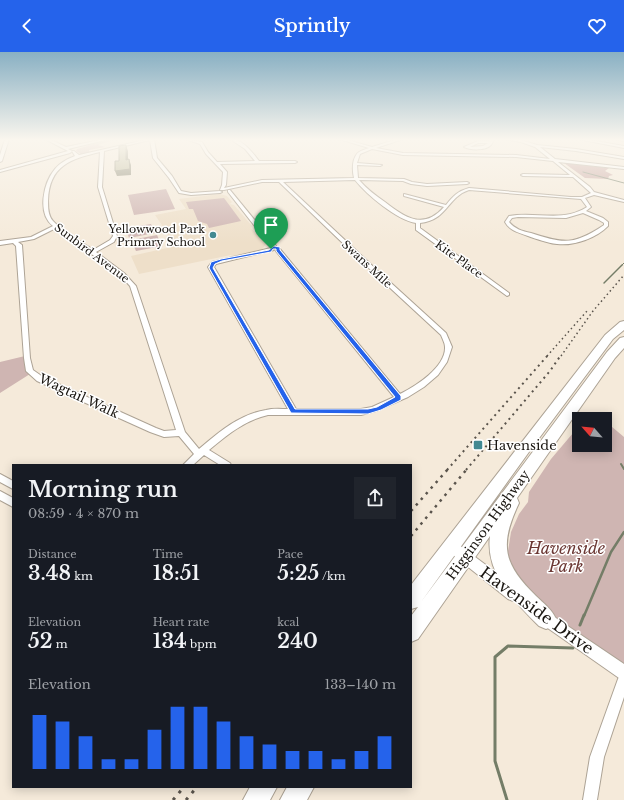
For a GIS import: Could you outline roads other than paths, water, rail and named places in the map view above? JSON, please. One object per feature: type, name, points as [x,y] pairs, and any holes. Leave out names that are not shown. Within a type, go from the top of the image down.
[{"type":"highway","name":"Higginson Highway","points":[[412,630],[458,551],[528,441],[609,337],[624,324]]},
{"type":"highway","name":"Higginson Highway","points":[[412,599],[458,551],[519,482],[611,355],[624,341]]},
{"type":"highway","points":[[519,482],[500,528],[498,541],[499,555],[509,580],[546,619]]},
{"type":"highway","points":[[255,800],[264,788]]},
{"type":"highway","points":[[292,800],[301,788]]},
{"type":"street","name":"Sunbird Avenue","points":[[53,174],[50,179],[46,194],[45,212],[48,220],[122,274],[134,286],[181,433],[201,453],[225,464]]},
{"type":"street","points":[[92,252],[112,241],[116,236],[100,187],[101,174]]},
{"type":"street","points":[[167,174],[182,193],[191,194],[211,192],[256,182],[280,181],[356,179],[404,180],[411,184],[428,185],[467,183]]},
{"type":"street","points":[[224,189],[225,174]]},
{"type":"street","points":[[354,174],[362,186],[402,216],[418,221],[432,220],[459,192],[473,188],[582,198],[590,196],[593,193]]},
{"type":"street","points":[[571,174],[593,193],[624,202]]},
{"type":"street","points":[[523,176],[574,176]]},
{"type":"street","name":"Swans Mile","points":[[280,181],[377,274],[444,334],[447,339],[450,348],[444,362],[422,386],[399,398]]},
{"type":"street","points":[[188,464],[240,422],[255,414],[293,411],[368,411],[378,409],[399,398],[274,249],[233,196],[224,189]]},
{"type":"street","points":[[406,196],[446,206]]},
{"type":"street","points":[[582,198],[589,205],[588,208],[566,217],[516,216],[509,218],[507,222],[514,230],[545,240],[558,243],[573,243],[606,226],[606,223],[601,219],[583,211]]},
{"type":"street","name":"Kite Place","points":[[418,221],[418,229],[507,294]]},
{"type":"street","points":[[0,243],[17,243],[32,238],[56,226]]},
{"type":"street","name":"Wagtail Walk","points":[[17,243],[27,358],[32,374],[153,430],[164,434],[181,433]]},
{"type":"street","points":[[274,249],[221,260],[213,263],[211,268],[293,411]]},
{"type":"street","points":[[0,478],[12,484]]},
{"type":"street","points":[[0,495],[12,502]]},
{"type":"street","name":"Havenside Drive","points":[[458,551],[546,619],[624,673]]},
{"type":"street","points":[[590,800],[597,757],[624,679]]},
{"type":"waterway","points":[[590,174],[624,183]]},
{"type":"waterway","points":[[604,283],[624,263]]},
{"type":"waterway","points":[[621,464],[624,469]]},
{"type":"waterway","points":[[584,616],[611,552],[624,532]]},
{"type":"waterway","points":[[580,625],[584,615]]},
{"type":"waterway","points":[[507,800],[495,761],[495,657],[508,646],[573,648]]},
{"type":"railway","points":[[561,356],[593,311],[624,275]]},
{"type":"railway","points":[[547,356],[587,311]]},
{"type":"railway","points":[[447,470],[548,355]]},
{"type":"railway","points":[[466,470],[550,371],[561,355]]},
{"type":"railway","points":[[412,510],[448,469]]},
{"type":"railway","points":[[412,535],[467,469]]},
{"type":"railway","points":[[173,800],[183,788]]},
{"type":"railway","points":[[186,800],[196,788]]},
{"type":"place","name":"Yellowwood Park Primary School","points":[[213,235]]},
{"type":"place","name":"Havenside","points":[[478,445]]},
{"type":"park label","name":"Havenside Park","points":[[566,557]]}]
